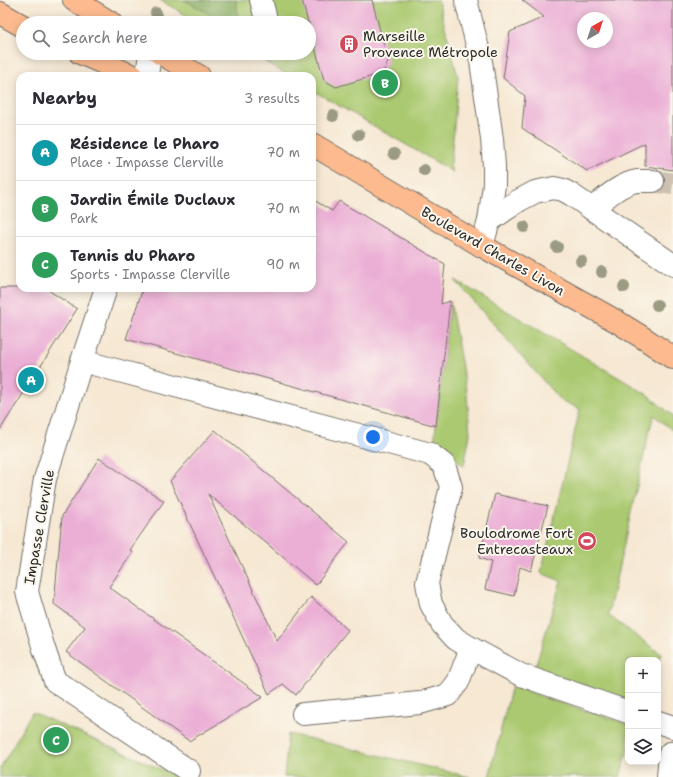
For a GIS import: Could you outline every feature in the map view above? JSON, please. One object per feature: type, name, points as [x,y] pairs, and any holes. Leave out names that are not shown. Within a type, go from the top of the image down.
[{"type":"main road","points":[[74,0],[100,16]]},
{"type":"main road","points":[[0,13],[16,22]]},
{"type":"main road","points":[[96,60],[124,72]]},
{"type":"main road","points":[[172,60],[192,72]]},
{"type":"main road","name":"Boulevard Charles Livon","points":[[316,146],[482,246],[616,321],[673,358]]},
{"type":"street","points":[[261,0],[265,16]]},
{"type":"street","points":[[466,0],[481,61],[492,139],[494,185],[489,221],[482,246]]},
{"type":"street","points":[[148,72],[149,60]]},
{"type":"street","points":[[592,209],[622,186],[639,181],[653,181]]},
{"type":"street","points":[[489,221],[518,201],[535,192],[554,188],[563,190],[673,265]]},
{"type":"street","name":"Impasse Clerville","points":[[105,292],[45,479],[27,592],[54,681],[189,771]]},
{"type":"street","points":[[82,361],[430,454],[444,465],[451,487],[427,583],[431,604],[442,624],[456,639],[521,675],[625,711]]},
{"type":"street","points":[[303,714],[420,703],[448,695],[458,682],[471,648]]},
{"type":"street","points":[[661,723],[673,727]]},
{"type":"street","points":[[668,777],[670,753],[673,753]]},
{"type":"green space","points":[[160,0],[438,0],[458,77],[450,166],[453,172],[316,92],[316,72],[282,72],[262,60],[316,60],[316,16],[187,16]]},
{"type":"green space","points":[[184,0],[236,0],[238,16],[213,16]]},
{"type":"green space","name":"Boulodrome Fort Entrecasteaux","points":[[455,280],[648,395],[673,416],[673,431],[654,415],[608,615],[661,654],[660,657],[625,657],[625,699],[535,668],[561,581],[541,573],[580,409],[560,400]]},
{"type":"green space","points":[[450,301],[467,395],[470,434],[464,466],[434,443]]},
{"type":"green space","points":[[512,685],[551,700],[625,723],[625,760],[620,777],[489,777]]},
{"type":"green space","points":[[32,712],[179,777],[0,777],[0,769]]},
{"type":"green space","points":[[288,734],[298,736],[470,777],[284,777]]},
{"type":"building","name":"Marseille Provence Métropole","points":[[302,0],[372,0],[388,61],[383,73],[336,87],[324,80],[316,51],[316,16],[306,16]]},
{"type":"building","points":[[522,0],[673,0],[673,170],[645,166],[645,143],[587,171],[522,128],[525,96],[503,78],[510,32],[544,17]]},
{"type":"building","points":[[316,201],[332,211],[339,201],[445,264],[441,304],[450,301],[436,426],[126,339],[142,292],[316,292]]},
{"type":"building","points":[[0,288],[16,288],[16,292],[51,292],[77,309],[0,430]]},
{"type":"building","points":[[215,430],[349,542],[316,585],[208,494],[277,641],[311,597],[348,630],[296,695],[283,684],[269,694],[170,481]]},
{"type":"building","points":[[99,458],[164,501],[130,550],[133,552],[109,587],[263,697],[189,741],[66,652],[85,627],[54,604],[62,516]]},
{"type":"building","points":[[495,494],[548,506],[531,571],[520,567],[514,596],[485,589],[491,562],[479,558]]},
{"type":"tunnel","points":[[653,181],[673,184]]},
{"type":"place","name":"Marseille Provence Métropole","points":[[349,44]]},
{"type":"place","name":"Jardin Émile Duclaux","points":[[385,83]]},
{"type":"place","name":"Résidence le Pharo","points":[[31,380]]},
{"type":"place","name":"Boulodrome Fort Entrecasteaux","points":[[587,541]]},
{"type":"place","name":"Tennis du Pharo","points":[[56,740]]}]
